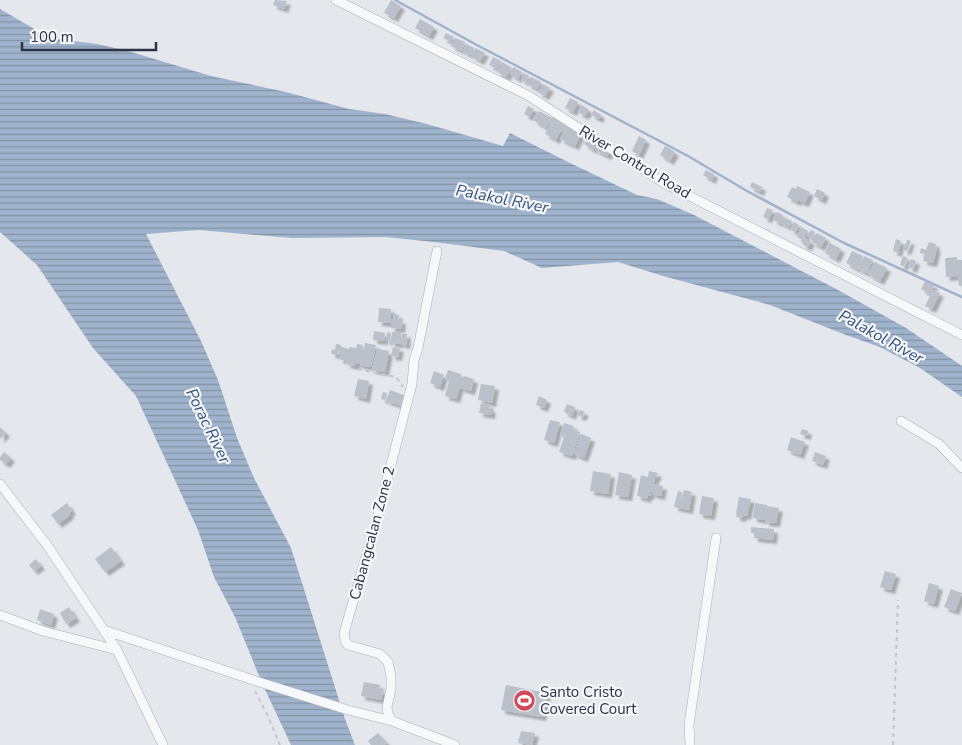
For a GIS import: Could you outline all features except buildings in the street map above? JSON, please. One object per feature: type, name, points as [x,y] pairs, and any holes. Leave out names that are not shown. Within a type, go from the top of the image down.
[{"type":"street","name":"River Control Road","points":[[336,0],[529,96],[664,183],[962,335]]},
{"type":"street","points":[[348,6],[356,0]]},
{"type":"street","name":"Cabangcalan Zone 2","points":[[392,721],[387,708],[391,689],[388,662],[380,654],[348,644],[345,641],[344,633],[376,522],[412,384],[414,360],[437,251]]},
{"type":"street","points":[[901,421],[939,444],[962,468]]},
{"type":"street","points":[[0,484],[47,545],[117,650],[162,745]]},
{"type":"street","points":[[690,745],[689,725],[716,538]]},
{"type":"street","points":[[0,615],[43,631],[117,650]]},
{"type":"street","points":[[104,630],[348,710],[392,721],[455,745]]},
{"type":"path","points":[[358,368],[396,377],[409,394]]},
{"type":"path","points":[[894,745],[898,600]]},
{"type":"path","points":[[252,679],[280,745]]},
{"type":"water","points":[[0,9],[50,38],[97,44],[128,51],[211,76],[286,92],[349,109],[385,114],[427,124],[503,146],[510,133],[637,195],[657,199],[694,215],[838,290],[906,328],[962,366],[962,397],[920,368],[880,347],[770,305],[618,262],[542,268],[504,251],[386,237],[292,238],[199,230],[146,234],[201,341],[218,380],[237,438],[254,478],[291,548],[355,745],[291,745],[262,683],[235,617],[214,577],[198,530],[136,396],[93,348],[37,265],[0,232]]},
{"type":"waterway","points":[[395,0],[688,156],[747,191],[844,243],[962,297]]},
{"type":"place","name":"Santo Cristo Covered Court","points":[[524,701]]},
{"type":"water label","name":"Palakol River","points":[[502,199]]},
{"type":"water label","name":"Palakol River","points":[[881,337]]},
{"type":"water label","name":"Porac River","points":[[208,426]]}]
